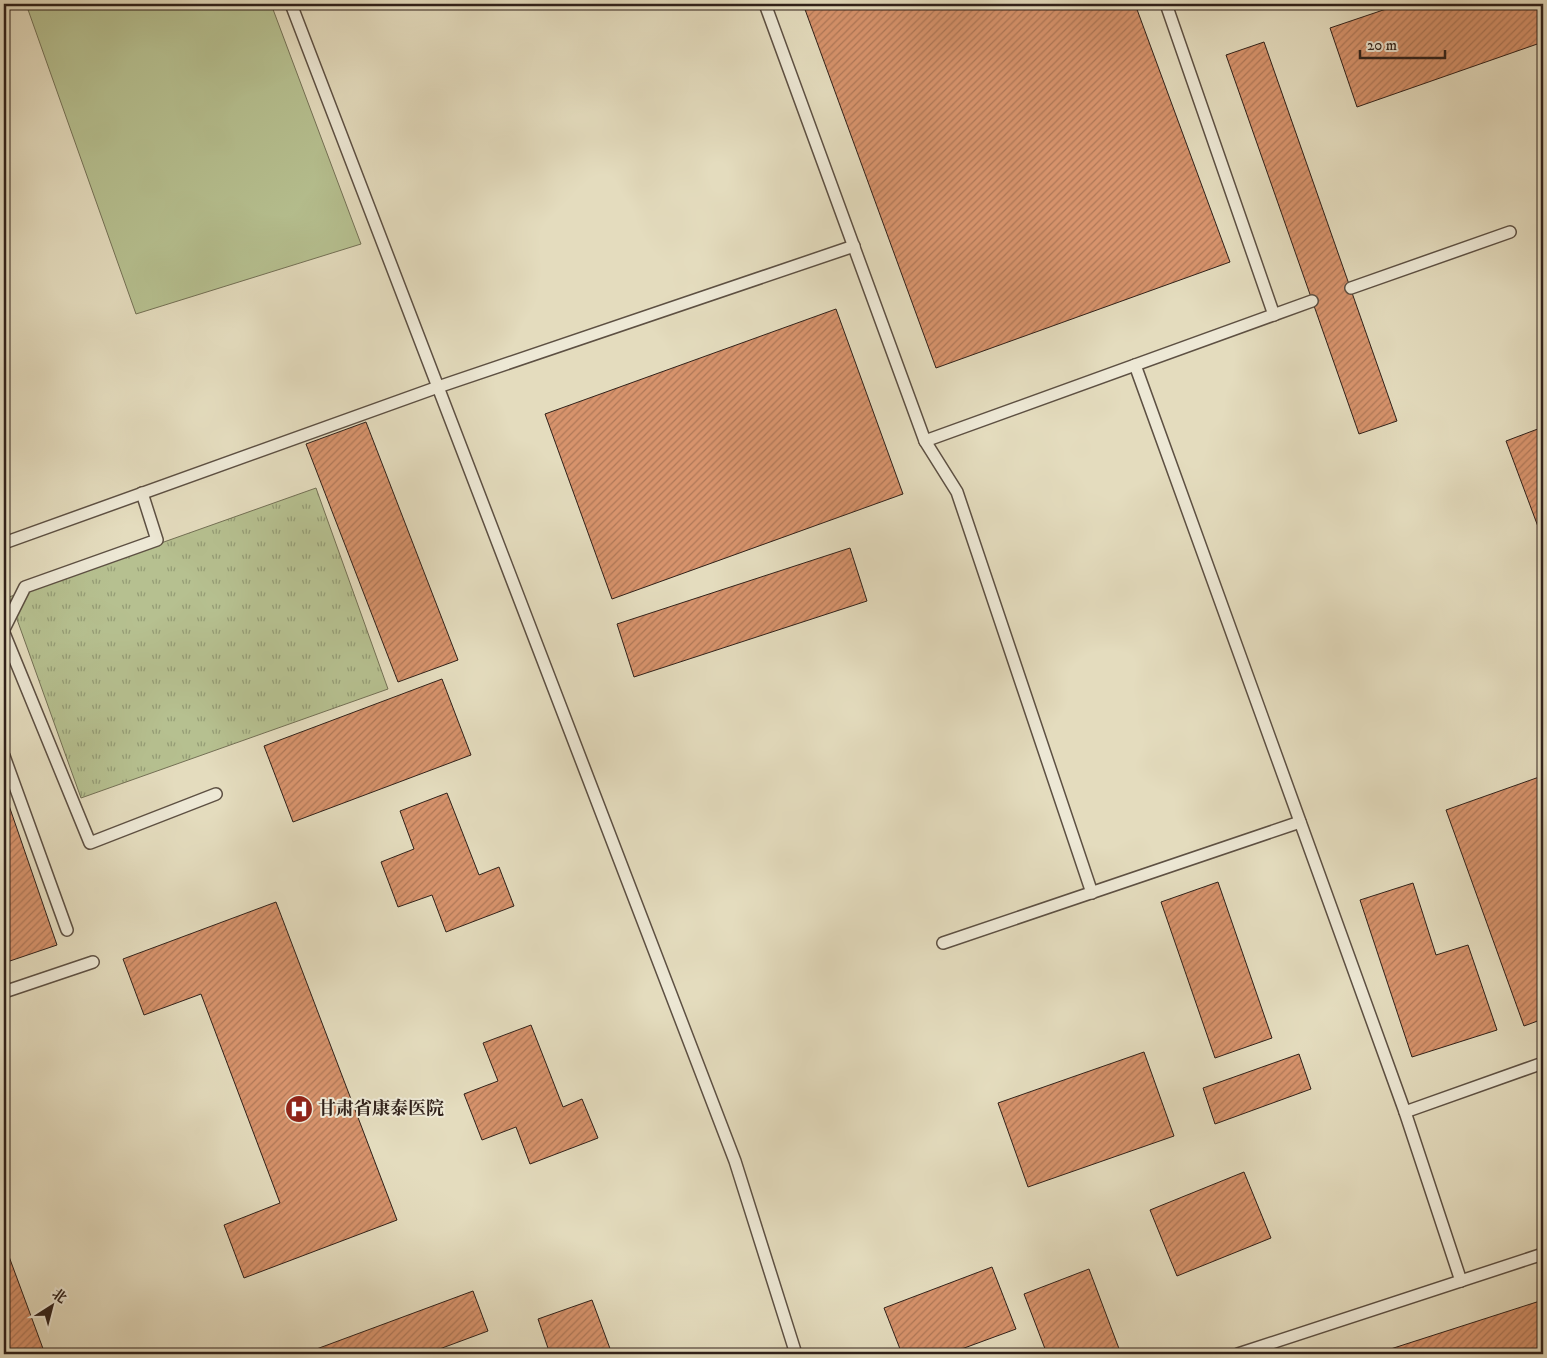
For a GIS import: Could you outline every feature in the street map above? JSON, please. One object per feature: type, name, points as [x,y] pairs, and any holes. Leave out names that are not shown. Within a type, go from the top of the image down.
[{"type":"lane","points":[[291,4],[734,1160],[796,1354]]},
{"type":"lane","points":[[765,4],[925,440],[957,492],[1092,893]]},
{"type":"lane","points":[[1166,4],[1274,315]]},
{"type":"lane","points":[[1351,288],[1510,232]]},
{"type":"lane","points":[[4,543],[438,387],[854,246]]},
{"type":"lane","points":[[925,440],[1312,301]]},
{"type":"lane","points":[[1135,365],[1405,1112],[1462,1281]]},
{"type":"lane","points":[[142,493],[158,540],[25,587],[4,631],[90,843],[216,794]]},
{"type":"lane","points":[[4,756],[67,930]]},
{"type":"lane","points":[[943,943],[1300,822]]},
{"type":"lane","points":[[4,992],[93,962]]},
{"type":"lane","points":[[1405,1112],[1543,1063]]},
{"type":"lane","points":[[1238,1354],[1543,1254]]},
{"type":"green space","points":[[26,4],[271,4],[361,244],[136,314]]},
{"type":"green space","points":[[316,488],[388,689],[81,798],[9,597]]},
{"type":"building","points":[[803,4],[1135,4],[1230,262],[936,368]]},
{"type":"building","points":[[1401,4],[1543,4],[1543,42],[1357,107],[1330,28]]},
{"type":"building","points":[[1264,42],[1397,421],[1359,434],[1226,55]]},
{"type":"building","points":[[836,309],[903,494],[612,599],[545,414]]},
{"type":"building","points":[[366,422],[458,660],[398,682],[306,444]]},
{"type":"building","points":[[1543,427],[1543,540],[1506,441]]},
{"type":"building","points":[[850,548],[867,601],[634,677],[617,624]]},
{"type":"building","points":[[442,679],[471,755],[293,822],[264,746]]},
{"type":"building","points":[[1542,776],[1543,1019],[1524,1026],[1446,810]]},
{"type":"building","points":[[4,791],[57,945],[4,963]]},
{"type":"building","points":[[447,793],[479,875],[499,867],[514,906],[446,932],[432,895],[398,907],[381,862],[414,849],[400,811]]},
{"type":"building","points":[[1218,882],[1272,1038],[1215,1058],[1161,902]]},
{"type":"building","points":[[1413,883],[1436,955],[1468,945],[1497,1030],[1412,1057],[1360,900]]},
{"type":"building","name":"甘肃省康泰医院","points":[[276,902],[397,1220],[244,1278],[224,1225],[280,1203],[201,994],[144,1015],[123,959]]},
{"type":"building","points":[[531,1025],[563,1107],[582,1099],[598,1138],[530,1164],[516,1127],[482,1140],[464,1094],[498,1081],[483,1043]]},
{"type":"building","points":[[1144,1052],[1174,1136],[1028,1187],[998,1103]]},
{"type":"building","points":[[1299,1054],[1311,1089],[1215,1124],[1203,1088]]},
{"type":"building","points":[[1244,1172],[1271,1238],[1177,1276],[1150,1210]]},
{"type":"building","points":[[4,1243],[45,1354],[4,1354]]},
{"type":"building","points":[[992,1267],[1016,1329],[948,1354],[902,1354],[884,1308]]},
{"type":"building","points":[[1089,1269],[1121,1354],[1047,1354],[1024,1294]]},
{"type":"building","points":[[473,1291],[488,1331],[426,1354],[303,1354]]},
{"type":"building","points":[[592,1300],[612,1354],[550,1354],[538,1319]]},
{"type":"building","points":[[1543,1300],[1543,1354],[1375,1354]]},
{"type":"place","name":"甘肃省康泰医院","points":[[299,1109]]}]
